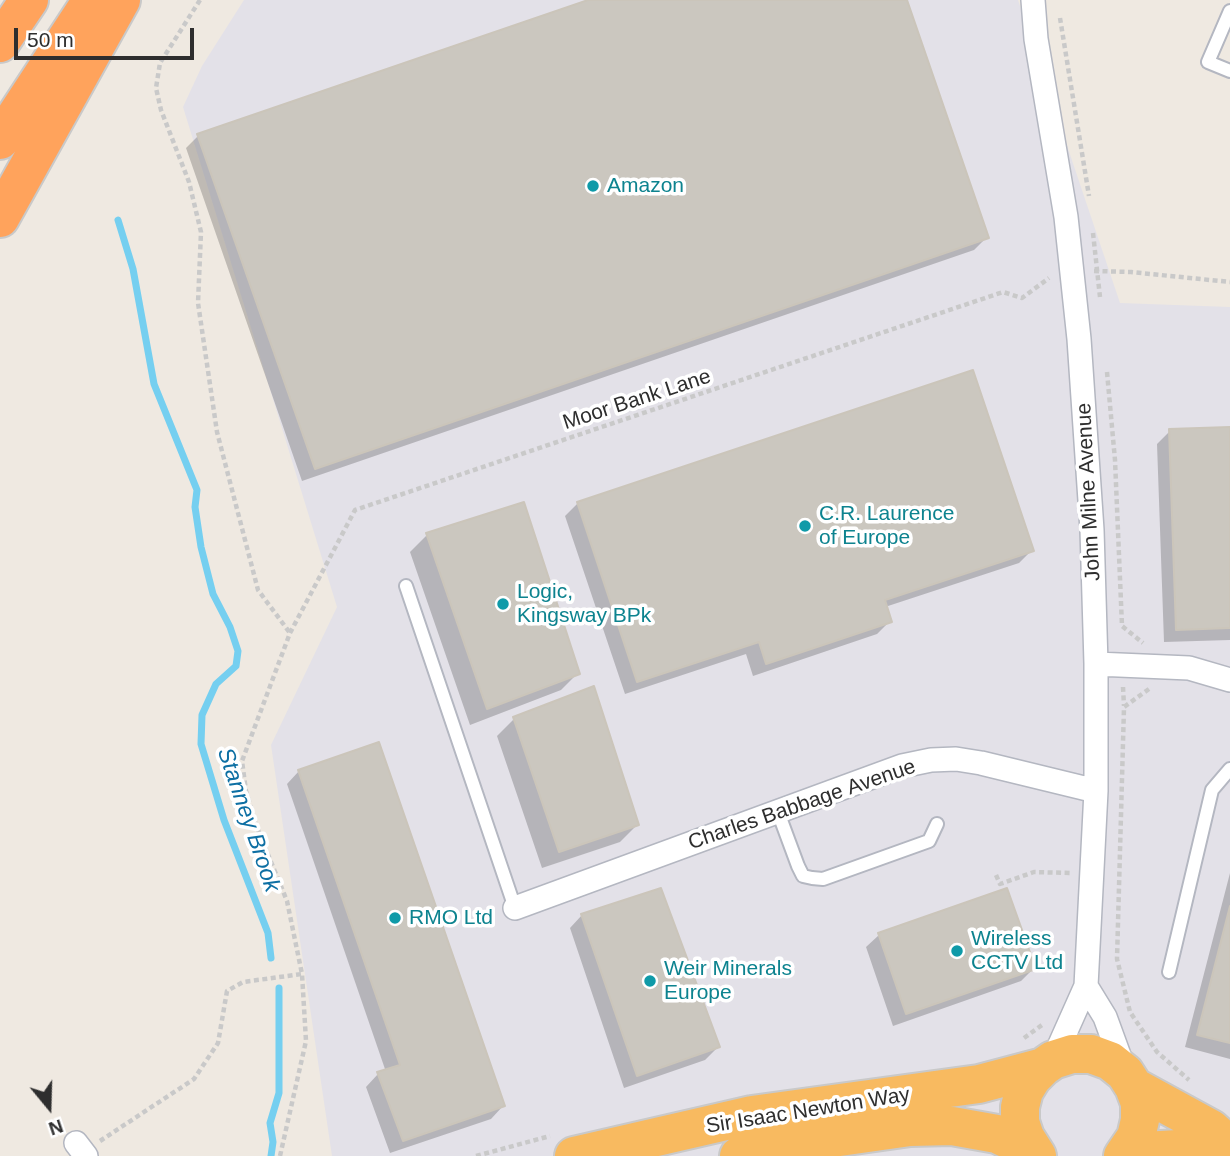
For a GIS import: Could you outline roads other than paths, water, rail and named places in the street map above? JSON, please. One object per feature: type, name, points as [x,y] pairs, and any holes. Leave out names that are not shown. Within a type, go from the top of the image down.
[{"type":"highway","points":[[0,43],[29,0]]},
{"type":"highway","points":[[0,140],[92,0]]},
{"type":"highway","points":[[0,218],[121,0]]},
{"type":"highway","name":"Sir Isaac Newton Way","points":[[574,1156],[752,1115],[966,1086],[1072,1054],[1091,1055],[1110,1061],[1130,1080]]},
{"type":"highway","points":[[1035,1153],[1020,1122],[1020,1107],[1028,1084],[1048,1063]]},
{"type":"highway","points":[[1130,1080],[1211,1129],[1230,1146]]},
{"type":"highway","points":[[1125,1154],[1136,1137],[1140,1120],[1140,1103],[1130,1080]]},
{"type":"highway","name":"Sir Isaac Newton Way","points":[[739,1156],[910,1127],[952,1126],[997,1134],[1035,1153]]},
{"type":"highway","points":[[1125,1154],[1230,1146]]},
{"type":"street","name":"John Milne Avenue","points":[[1032,0],[1066,217],[1079,339],[1092,530],[1096,664],[1096,791],[1086,986],[1048,1063]]},
{"type":"street","points":[[1096,664],[1189,668],[1230,680]]},
{"type":"street","name":"Charles Babbage Avenue","points":[[515,908],[902,766],[930,760],[956,759],[981,763],[1096,791]]},
{"type":"street","points":[[1086,986],[1105,1017],[1130,1080]]},
{"type":"lane","points":[[1230,11],[1208,62],[1230,71]]},
{"type":"lane","points":[[406,586],[515,908]]},
{"type":"lane","points":[[1168,972],[1212,790],[1230,769]]},
{"type":"lane","points":[[778,811],[803,876],[813,878],[823,878],[929,841],[937,824]]},
{"type":"waterway","name":"Stanney Brook","points":[[118,220],[133,269],[154,384],[197,490],[195,507],[201,547],[213,594],[230,627],[238,651],[236,666],[216,684],[202,715],[201,744],[224,820],[268,933],[271,958]]},
{"type":"waterway","name":"Stanney Brook","points":[[271,1156],[273,1142],[270,1123],[279,1093],[279,988]]},
{"type":"place","name":"Amazon","points":[[593,186]]},
{"type":"place","name":"C.R. Laurence of Europe","points":[[805,526]]},
{"type":"place","name":"Logic, Kingsway BPk","points":[[503,604]]},
{"type":"place","name":"RMO Ltd","points":[[395,918]]},
{"type":"place","name":"Wireless CCTV Ltd","points":[[957,951]]},
{"type":"place","name":"Weir Minerals Europe","points":[[650,981]]}]
